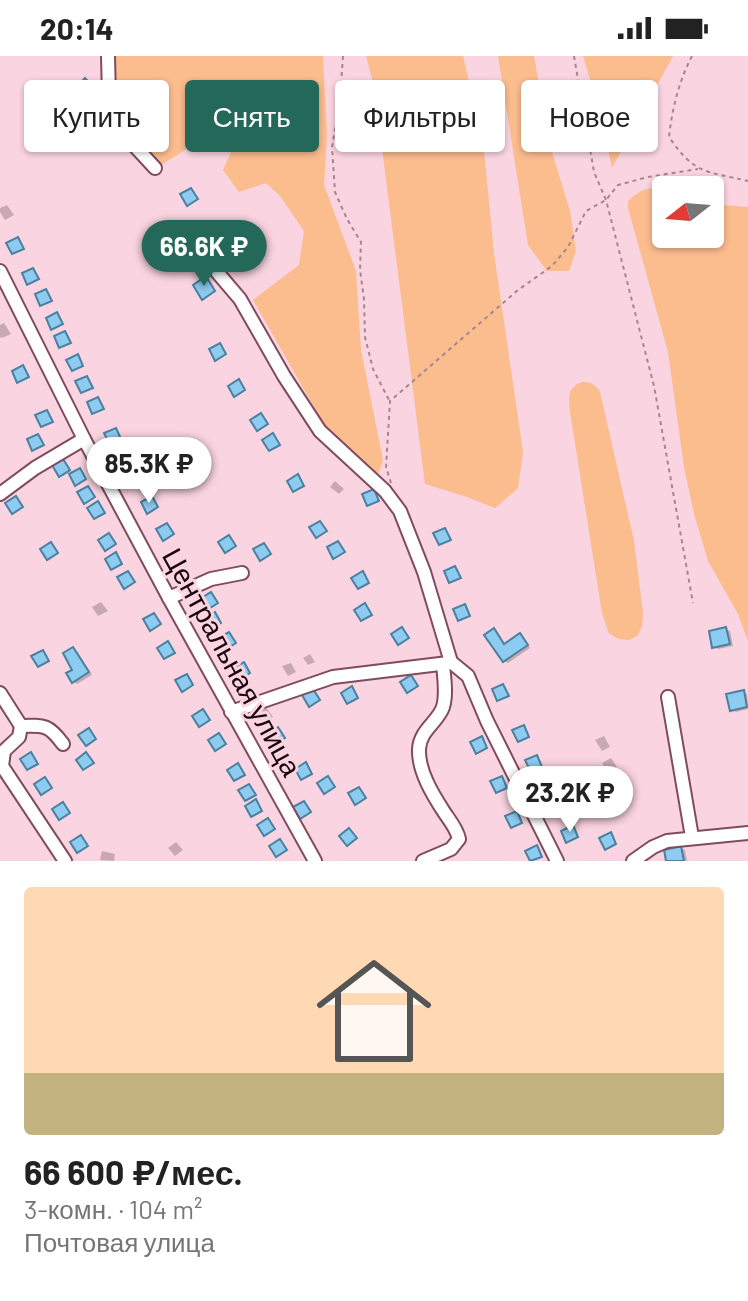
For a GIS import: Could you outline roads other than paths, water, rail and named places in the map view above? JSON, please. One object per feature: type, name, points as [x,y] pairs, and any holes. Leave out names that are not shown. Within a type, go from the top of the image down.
[{"type":"street","points":[[108,56],[109,97],[119,129],[155,168]]},
{"type":"street","name":"Центральная улица","points":[[0,271],[84,439],[315,861]]},
{"type":"street","points":[[217,272],[240,299],[320,431],[385,491],[400,511],[424,572],[447,663],[442,709],[427,727],[418,747],[420,765],[459,839],[451,849],[423,861]]},
{"type":"street","points":[[0,494],[35,468],[84,439]]},
{"type":"street","points":[[169,598],[211,579],[242,573]]},
{"type":"street","points":[[231,712],[333,677],[447,663],[468,676],[557,861]]},
{"type":"street","points":[[0,693],[21,726],[19,737],[4,751],[2,766],[65,861]]},
{"type":"street","points":[[668,697],[692,837]]},
{"type":"street","points":[[21,726],[45,725],[63,744]]},
{"type":"street","points":[[633,861],[660,843],[748,833]]}]
